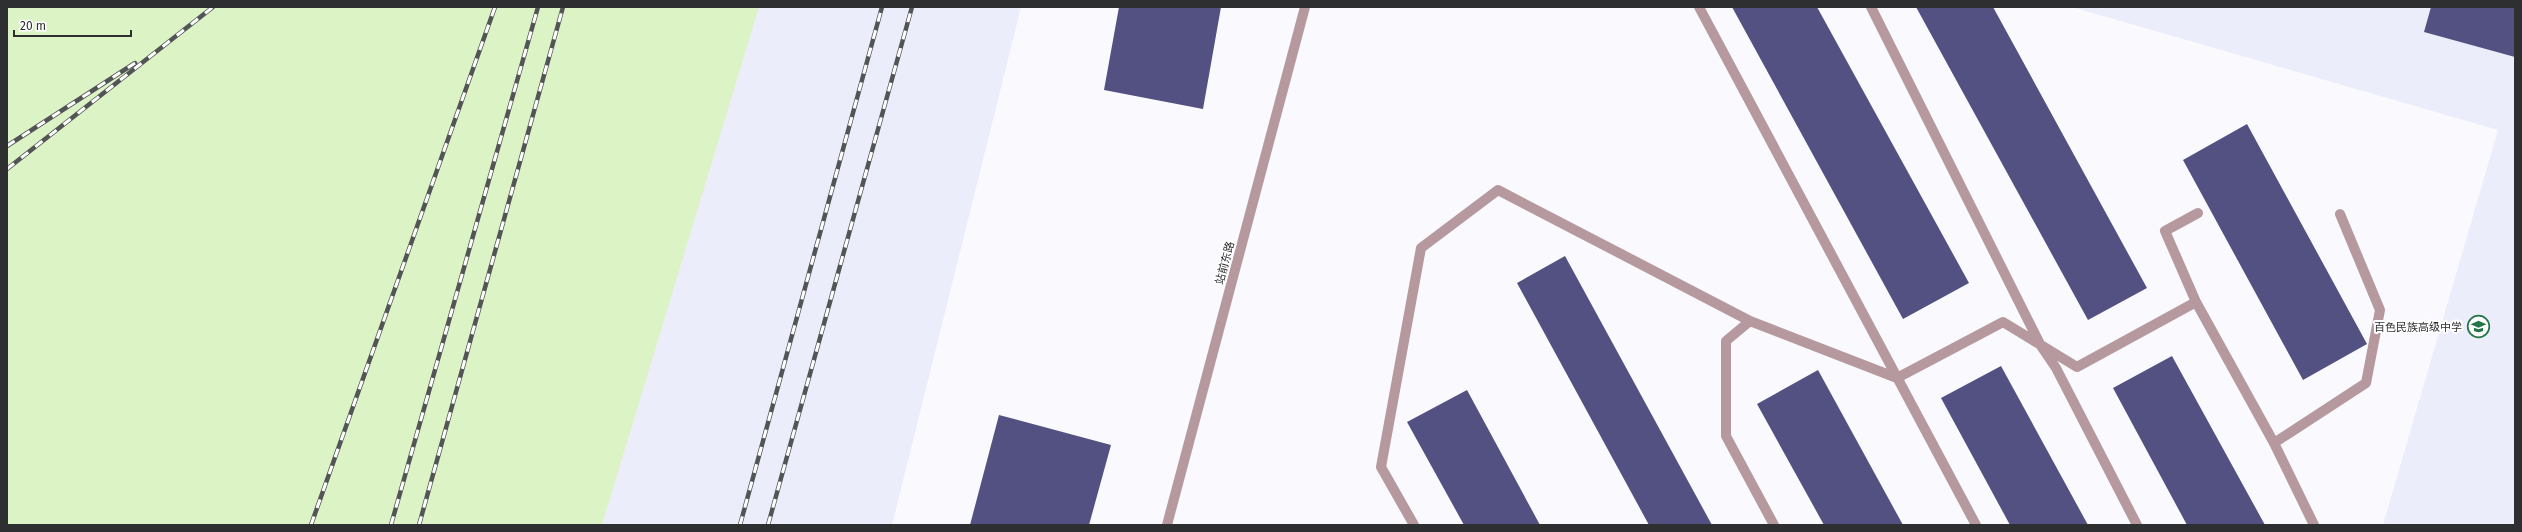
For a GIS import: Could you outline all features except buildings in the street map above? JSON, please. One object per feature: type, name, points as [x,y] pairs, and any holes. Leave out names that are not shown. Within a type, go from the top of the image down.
[{"type":"street","name":"站前东路","points":[[1167,525],[1305,7]]},
{"type":"street","points":[[1700,7],[1976,525]]},
{"type":"street","points":[[1871,7],[2041,346],[2056,368],[2137,525]]},
{"type":"street","points":[[1414,525],[1381,467],[1421,248],[1498,190],[1750,321],[1897,378],[2003,322],[2077,367],[2196,302]]},
{"type":"street","points":[[2198,213],[2165,231],[2196,302],[2274,443],[2314,525]]},
{"type":"street","points":[[2274,443],[2366,383],[2380,310],[2340,214]]},
{"type":"street","points":[[1750,321],[1726,340],[1726,436],[1774,525]]},
{"type":"shaded area","points":[[363,7],[1021,7],[892,525],[172,525]]},
{"type":"shaded area","name":"百色民族高级中学","points":[[2072,7],[2515,7],[2515,525],[2383,525],[2498,130]]},
{"type":"green space","points":[[7,7],[759,7],[602,525],[7,525]]},
{"type":"railway","points":[[7,169],[213,7]]},
{"type":"railway","points":[[311,525],[495,7]]},
{"type":"railway","points":[[391,525],[538,7]]},
{"type":"railway","points":[[419,525],[563,7]]},
{"type":"railway","points":[[740,525],[882,7]]},
{"type":"railway","points":[[768,525],[912,7]]},
{"type":"railway","points":[[7,146],[135,63]]},
{"type":"place","name":"百色民族高级中学","points":[[2478,327]]}]
